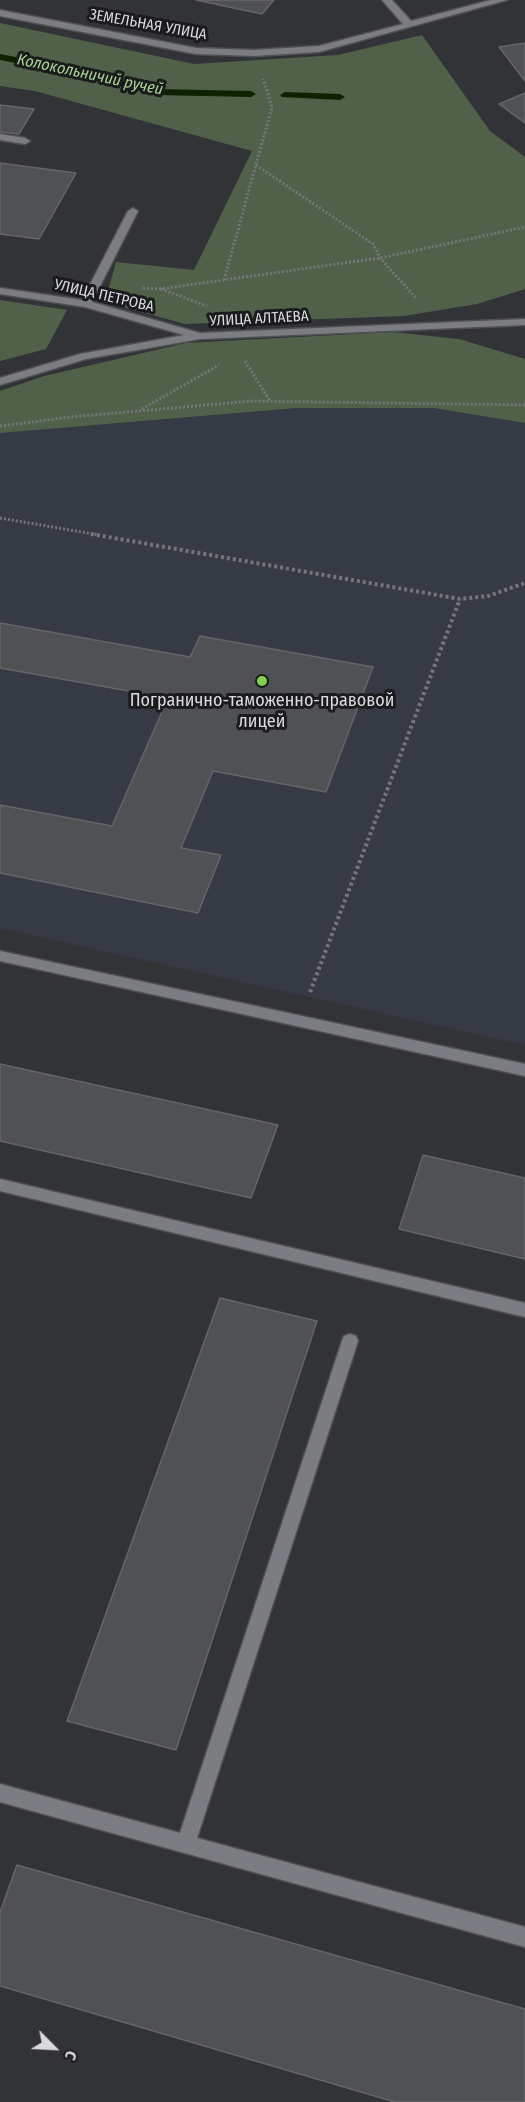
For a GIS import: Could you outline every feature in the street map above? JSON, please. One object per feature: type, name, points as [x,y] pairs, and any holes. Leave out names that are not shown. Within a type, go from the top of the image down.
[{"type":"street","points":[[387,0],[409,25]]},
{"type":"street","name":"ЗЕМЕЛЬНАЯ УЛИЦА","points":[[0,13],[196,51],[254,53],[319,49],[502,0]]},
{"type":"street","points":[[0,137],[25,141]]},
{"type":"street","points":[[86,304],[133,211]]},
{"type":"street","name":"УЛИЦА ПЕТРОВА","points":[[0,291],[86,304],[200,336]]},
{"type":"street","name":"УЛИЦА АЛТАЕВА","points":[[0,382],[84,356],[200,336],[525,321]]},
{"type":"street","points":[[0,956],[525,1070]]},
{"type":"street","points":[[0,1185],[525,1310]]},
{"type":"street","points":[[186,1844],[351,1341]]},
{"type":"street","points":[[0,1793],[525,1937]]},
{"type":"path","points":[[224,280],[272,107],[254,53]]},
{"type":"path","points":[[256,165],[373,244],[380,258],[442,325]]},
{"type":"path","points":[[95,287],[159,289],[224,280],[380,258],[525,227]]},
{"type":"path","points":[[139,411],[220,364]]},
{"type":"path","points":[[0,426],[253,401],[525,405]]},
{"type":"path","points":[[0,518],[460,599],[488,596],[525,583]]},
{"type":"path","points":[[299,1021],[460,599]]},
{"type":"shaded area","name":"Погранично-таможенно-правовой лицей","points":[[297,408],[433,408],[525,423],[525,1045],[0,928],[0,433]]},
{"type":"green space","points":[[0,23],[194,64],[338,55],[422,35],[490,131],[525,157],[525,289],[477,304],[404,316],[185,324],[105,302],[116,262],[194,270],[252,151],[35,91],[0,86]]},
{"type":"green space","points":[[0,300],[67,310],[46,349],[0,361]]},
{"type":"green space","points":[[392,332],[459,339],[525,359],[525,423],[433,408],[297,408],[0,433],[0,391],[44,376],[186,343]]},
{"type":"building","points":[[196,0],[274,0],[262,14]]},
{"type":"building","points":[[525,43],[525,81],[499,47]]},
{"type":"building","points":[[525,93],[525,123],[499,104]]},
{"type":"building","points":[[0,105],[34,109],[19,134],[0,132]]},
{"type":"building","points":[[0,163],[76,173],[39,239],[0,234]]},
{"type":"building","points":[[0,623],[190,657],[200,636],[373,667],[326,792],[213,771],[181,848],[221,855],[198,913],[0,873],[0,805],[112,826],[168,698],[0,668]]},
{"type":"building","points":[[0,1064],[278,1125],[251,1198],[0,1141]]},
{"type":"building","points":[[423,1155],[525,1178],[525,1259],[399,1229]]},
{"type":"building","points":[[220,1298],[317,1321],[176,1750],[67,1721]]},
{"type":"building","points":[[17,1865],[525,2009],[525,2102],[395,2102],[0,1986],[0,1912]]},
{"type":"waterway","name":"Колокольничий ручей","points":[[0,57],[63,69],[156,92],[251,94]]},
{"type":"waterway","name":"Колокольничий ручей","points":[[285,95],[340,97]]},
{"type":"place","name":"Погранично-таможенно-правовой лицей","points":[[262,681]]}]
